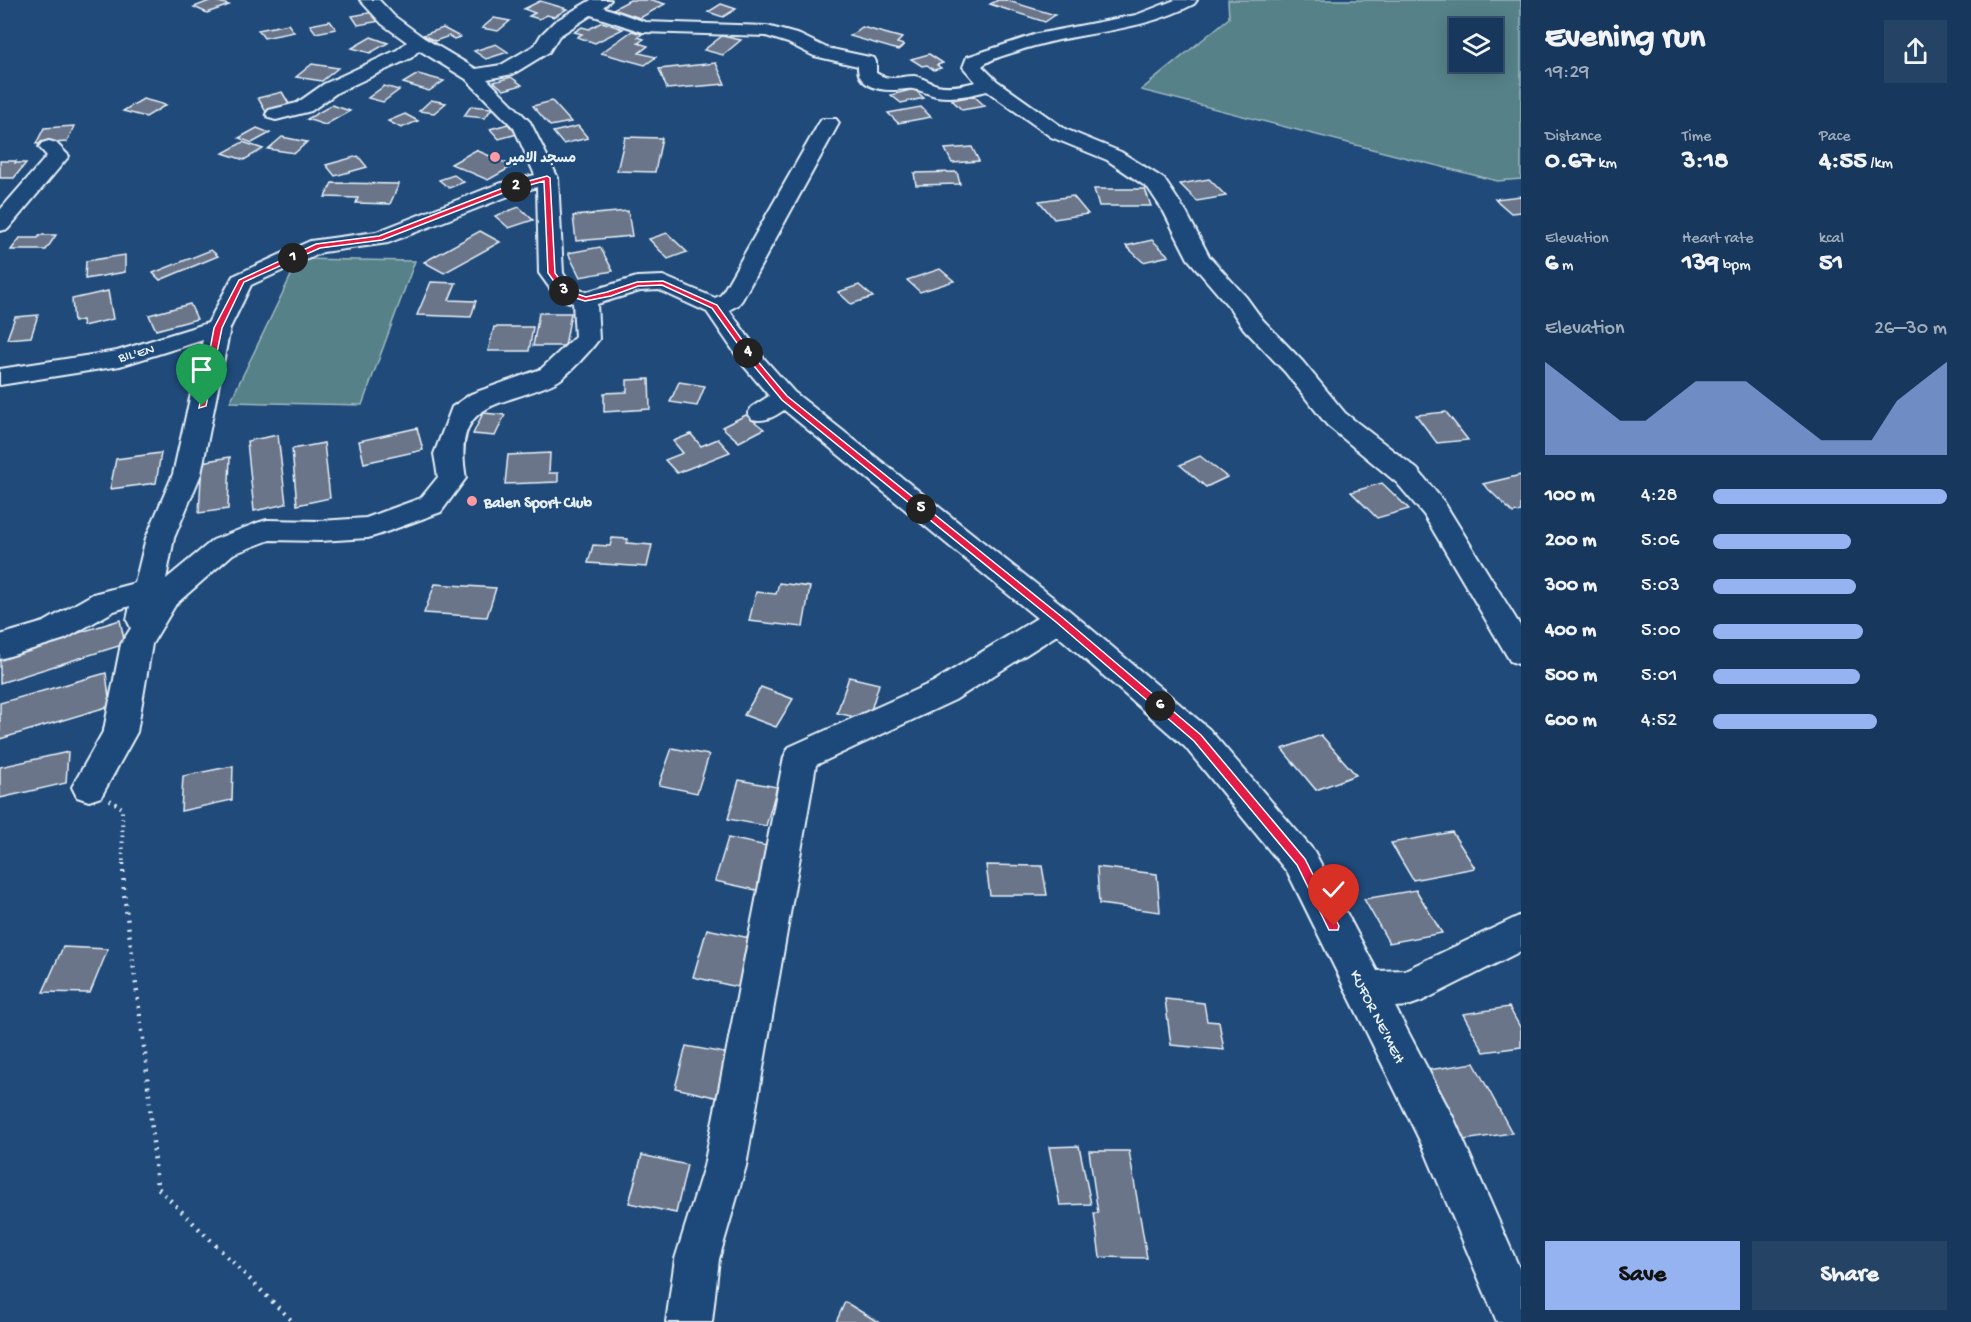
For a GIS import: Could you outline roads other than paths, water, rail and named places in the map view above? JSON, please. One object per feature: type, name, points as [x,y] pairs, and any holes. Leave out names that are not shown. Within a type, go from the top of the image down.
[{"type":"street","points":[[369,0],[388,20],[418,42],[473,75],[523,126],[547,178],[551,273],[565,293],[585,299],[609,294],[637,284],[663,283],[715,307],[730,300],[829,123]]},
{"type":"street","points":[[1188,0],[1175,8],[1137,20],[1055,35],[1005,48],[974,61],[972,67],[990,85],[1058,133],[1114,156],[1156,184],[1175,212],[1199,259],[1238,302],[1253,324],[1294,367],[1336,419],[1407,476],[1434,509],[1521,653]]},
{"type":"street","points":[[473,75],[506,70],[543,48],[546,38],[560,25],[597,5],[643,27],[767,31],[794,39],[821,52],[867,62],[867,75],[874,81],[897,86],[914,82],[932,90],[951,93],[990,85]]},
{"type":"street","points":[[276,114],[304,107],[331,88],[404,54],[418,42]]},
{"type":"street","points":[[0,224],[59,156],[49,147]]},
{"type":"street","points":[[88,787],[120,732],[160,538],[187,474],[218,328],[241,281],[318,246],[380,238],[506,189],[547,178]]},
{"type":"street","points":[[137,644],[165,596],[223,547],[267,530],[320,531],[368,528],[431,505],[452,478],[448,454],[461,413],[480,400],[550,375],[587,339],[585,299]]},
{"type":"street","name":"KUFOR NE'MEH","points":[[715,307],[752,360],[784,398],[1059,619],[1197,738],[1301,862],[1439,1134],[1520,1322]]},
{"type":"street","name":"BIL'EN","points":[[0,377],[120,358],[218,328]]},
{"type":"street","points":[[761,413],[784,398]]},
{"type":"street","points":[[0,647],[54,631],[104,602],[149,590]]},
{"type":"street","points":[[689,1322],[698,1259],[725,1166],[801,757],[944,691],[1059,619]]},
{"type":"street","points":[[1366,990],[1408,988],[1521,932]]},
{"type":"place","name":"مسجد الامير","points":[[495,157]]},
{"type":"place","name":"Balen Sport Club","points":[[472,501]]}]
